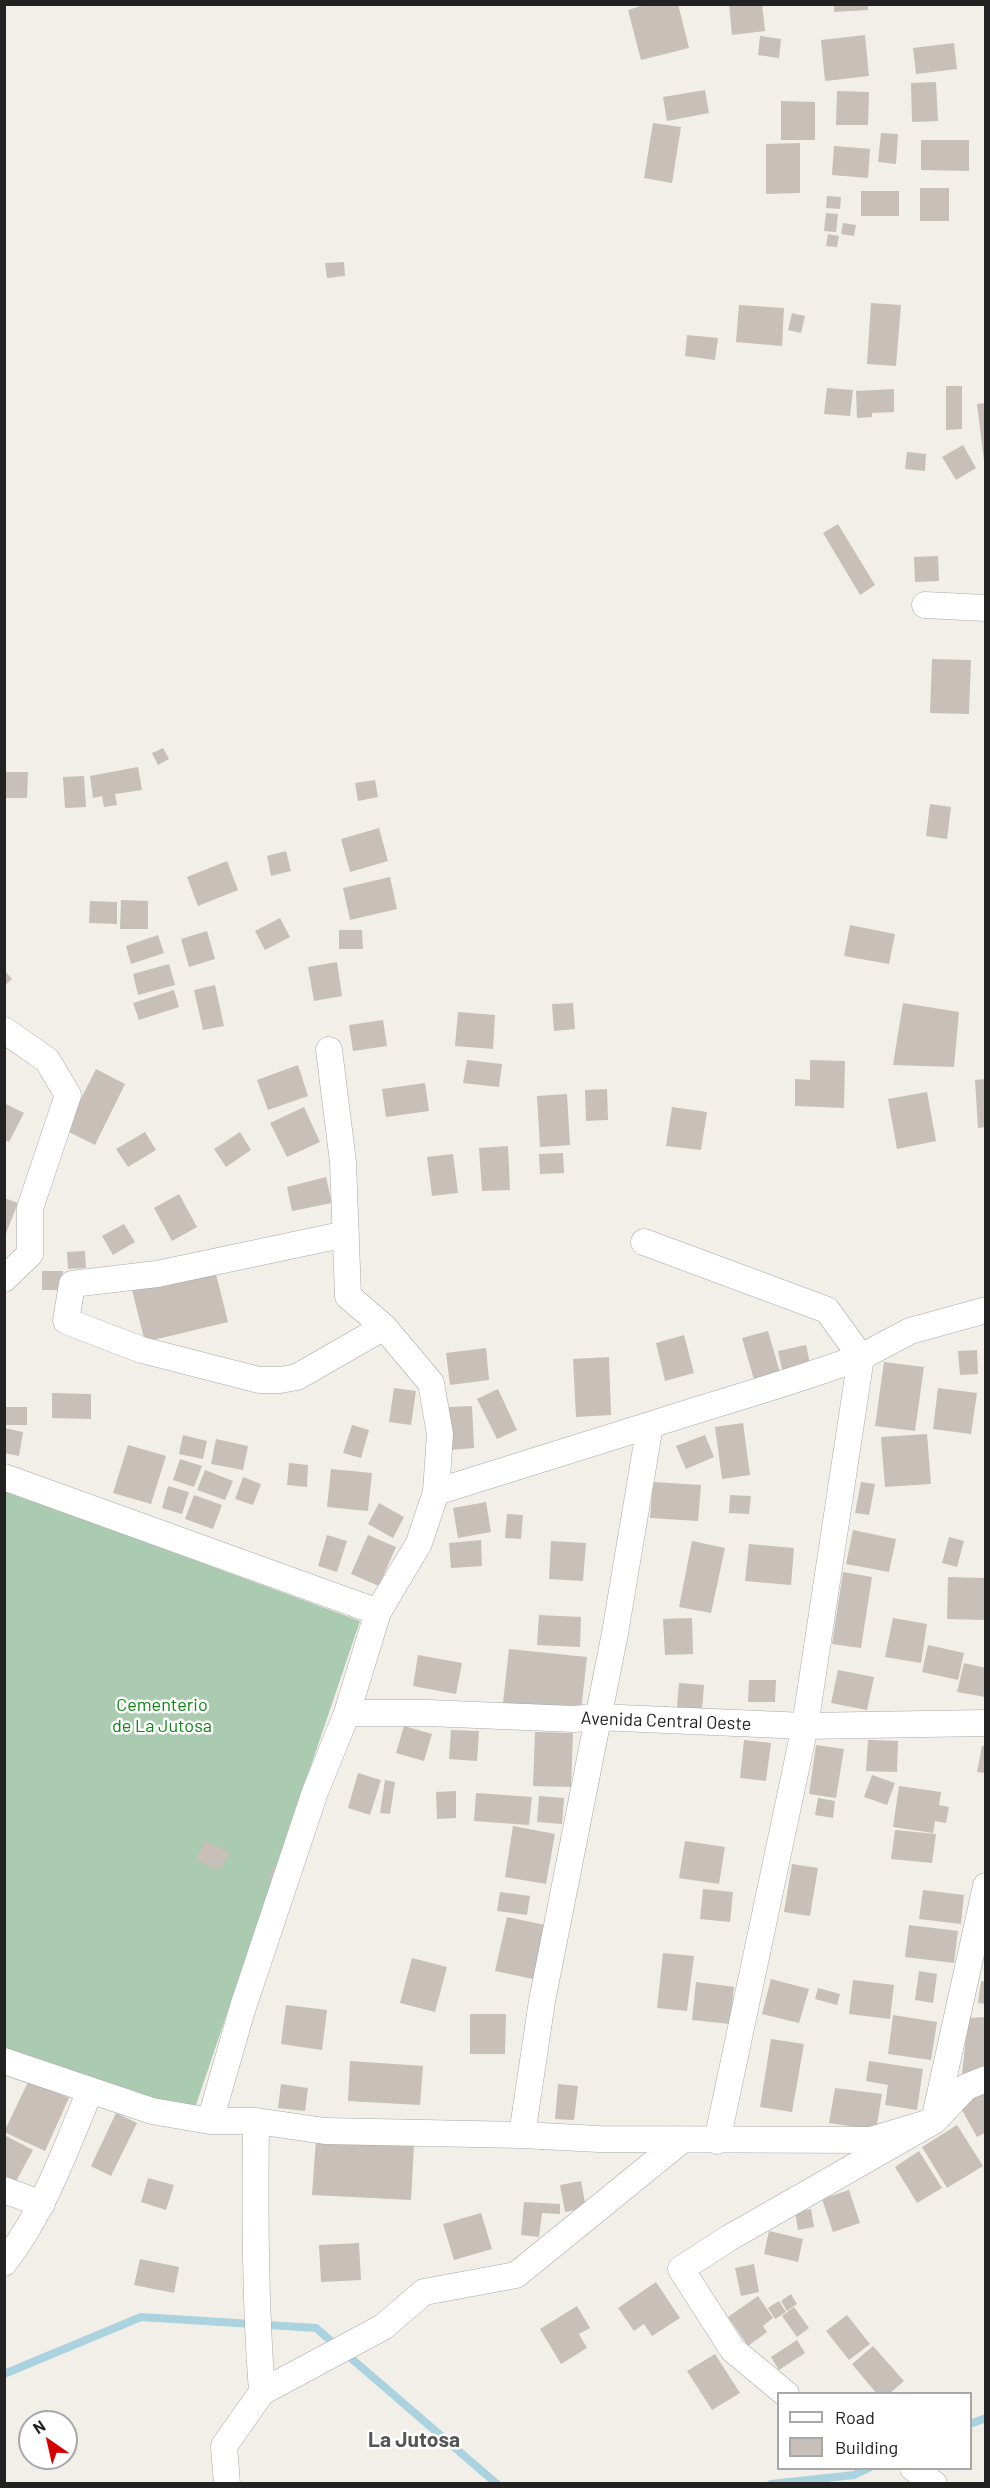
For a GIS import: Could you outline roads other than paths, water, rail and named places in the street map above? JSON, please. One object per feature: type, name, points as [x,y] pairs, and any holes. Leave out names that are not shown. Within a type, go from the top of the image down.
[{"type":"street","points":[[925,605],[986,608]]},
{"type":"street","points":[[4,1030],[47,1060],[68,1095],[30,1208],[30,1254],[4,1279]]},
{"type":"street","points":[[210,2121],[243,2007],[307,1815],[347,1713],[378,1612],[419,1544],[436,1492],[440,1434],[431,1383],[384,1327],[348,1296],[343,1162],[329,1050]]},
{"type":"street","points":[[346,1234],[156,1274],[72,1284],[66,1320],[142,1350],[259,1380],[297,1377],[384,1327]]},
{"type":"street","points":[[644,1242],[827,1310],[861,1358],[805,1726],[717,2140]]},
{"type":"street","points":[[436,1492],[719,1402],[796,1381],[861,1358],[910,1330],[986,1310]]},
{"type":"street","points":[[522,2134],[542,2001],[615,1633],[650,1425]]},
{"type":"street","points":[[4,1477],[378,1612]]},
{"type":"street","name":"Avenida Central Oeste","points":[[347,1713],[428,1713],[574,1719],[597,1717],[805,1726],[986,1723]]},
{"type":"street","points":[[934,2121],[986,1886]]},
{"type":"street","points":[[4,2061],[152,2111],[210,2121],[256,2121],[326,2131],[522,2134],[599,2139],[871,2140],[934,2121]]},
{"type":"street","points":[[784,2392],[733,2350],[681,2269],[729,2238],[934,2121],[966,2087],[986,2079]]},
{"type":"street","points":[[4,2263],[24,2237],[42,2204],[90,2091]]},
{"type":"street","points":[[256,2121],[255,2229],[258,2341],[262,2392]]},
{"type":"street","points":[[227,2484],[224,2446],[262,2392],[383,2327],[424,2292],[516,2275],[682,2140]]},
{"type":"street","points":[[4,2190],[42,2204]]},
{"type":"street","points":[[915,2470],[934,2484]]},
{"type":"waterway","points":[[4,2374],[141,2317],[316,2328],[497,2484]]},
{"type":"waterway","points":[[972,2423],[986,2418]]},
{"type":"waterway","points":[[771,2484],[854,2475],[865,2470]]},
{"type":"district","name":"La Jutosa","points":[[414,2440]]},
{"type":"park label","name":"Cementerio de La Jutosa","points":[[162,1715]]}]
